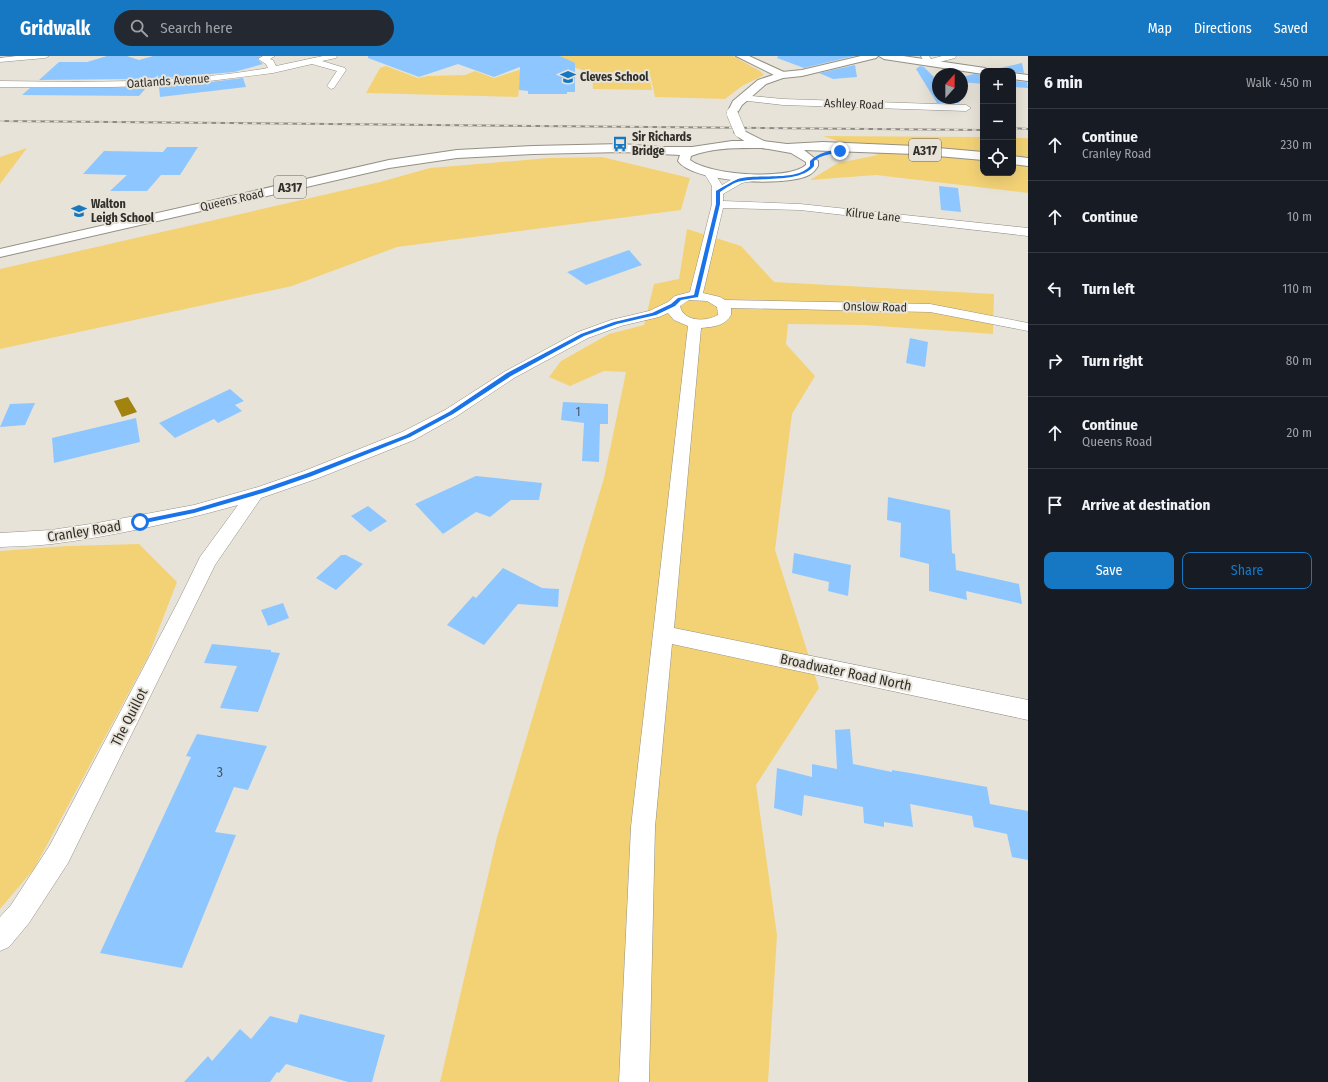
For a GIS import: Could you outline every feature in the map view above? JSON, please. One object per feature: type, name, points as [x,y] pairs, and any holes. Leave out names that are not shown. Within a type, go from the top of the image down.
[{"type":"main road","points":[[741,56],[782,75]]},
{"type":"main road","points":[[782,75],[786,72],[855,56]]},
{"type":"main road","points":[[766,146],[740,133],[732,113],[734,107],[742,98],[762,82],[782,75],[802,73],[873,56]]},
{"type":"main road","points":[[884,56],[927,59],[980,70]]},
{"type":"main road","points":[[1016,76],[1028,78]]},
{"type":"main road","points":[[718,146],[735,140],[740,133]]},
{"type":"main road","points":[[718,146],[766,146],[782,148],[800,153],[812,161]]},
{"type":"main road","name":"Queens Road","points":[[0,253],[409,160],[433,156],[478,152],[622,148],[660,151],[692,151],[718,146]]},
{"type":"main road","name":"A317","points":[[782,148],[823,146],[866,149],[922,150],[980,156]]},
{"type":"main road","name":"Queens Road","points":[[584,149],[620,154],[694,168],[709,173],[754,178],[799,174],[808,170],[812,166],[812,161]]},
{"type":"main road","name":"A317","points":[[812,161],[828,153],[866,149]]},
{"type":"main road","points":[[692,151],[686,154],[684,161],[687,165],[694,168]]},
{"type":"main road","points":[[1016,160],[1028,162]]},
{"type":"street","points":[[0,60],[45,56]]},
{"type":"street","points":[[271,56],[262,59],[270,62],[273,70]]},
{"type":"street","name":"Oatlands Avenue","points":[[0,84],[172,83],[273,70],[334,56]]},
{"type":"street","points":[[927,59],[952,56]]},
{"type":"street","points":[[313,61],[342,70],[331,86]]},
{"type":"street","name":"Ashley Road","points":[[742,98],[783,102],[966,108]]},
{"type":"street","points":[[673,305],[675,314],[681,319],[695,323],[708,324],[722,318],[725,314],[725,309],[720,304],[706,297],[696,296],[718,204],[717,186],[709,173]]},
{"type":"street","points":[[718,192],[739,180],[754,178]]},
{"type":"street","name":"Kilrue Lane","points":[[718,204],[800,207],[1028,232]]},
{"type":"street","name":"Cranley Road","points":[[0,540],[51,537],[97,530],[194,511],[310,475],[408,436],[451,413],[509,374],[582,335],[616,323],[654,314],[673,305],[680,299],[696,296]]},
{"type":"street","name":"Onslow Road","points":[[720,304],[930,308],[1028,327]]},
{"type":"street","points":[[634,1082],[643,827],[695,323]]},
{"type":"street","name":"The Quillot","points":[[0,938],[20,914],[59,854],[188,602],[206,562],[255,493]]},
{"type":"street","name":"Broadwater Road North","points":[[664,634],[1028,710]]},
{"type":"shaded area","points":[[560,56],[733,56],[760,71],[764,75],[742,86],[725,99],[655,97],[650,74],[593,73],[565,65]]},
{"type":"shaded area","points":[[386,66],[418,78],[428,76],[465,75],[475,71],[494,78],[522,69],[518,97],[366,93],[380,68]]},
{"type":"shaded area","points":[[592,74],[649,75],[652,90],[593,89]]},
{"type":"shaded area","points":[[823,136],[980,137],[980,176],[1016,176],[1016,138],[1028,138],[1028,193],[876,175],[810,180],[838,163],[878,155]]},
{"type":"shaded area","points":[[27,148],[0,184],[0,157]]},
{"type":"shaded area","points":[[602,157],[690,178],[681,210],[397,247],[292,286],[0,349],[0,269],[380,182],[430,168],[549,158]]},
{"type":"shaded area","points":[[687,229],[741,246],[774,282],[994,294],[993,334],[864,325],[788,324],[786,344],[815,376],[792,414],[775,550],[819,688],[756,785],[777,935],[768,1082],[440,1082],[497,837],[604,478],[626,372],[604,371],[570,386],[549,377],[561,361],[609,334],[644,325],[654,284],[679,279]]},
{"type":"shaded area","points":[[128,397],[137,412],[122,417],[114,401]]},
{"type":"shaded area","points":[[139,544],[177,582],[148,657],[34,869],[0,909],[0,551],[67,546]]},
{"type":"building","points":[[107,56],[127,56],[139,60],[153,56],[260,56],[257,59],[263,64],[234,72],[168,78],[158,78],[158,75],[155,78],[134,79],[39,80],[59,62],[87,62]]},
{"type":"building","points":[[368,56],[560,56],[575,63],[575,92],[567,92],[567,94],[528,94],[528,91],[519,90],[520,67],[494,77],[458,64],[419,77],[368,58]]},
{"type":"building","points":[[778,56],[854,56],[804,68],[777,58]]},
{"type":"building","points":[[1022,63],[1024,73],[1016,72],[1016,68],[1000,68]]},
{"type":"building","points":[[855,65],[857,77],[833,79],[819,73]]},
{"type":"building","points":[[920,66],[924,67],[932,75],[932,95],[916,69]]},
{"type":"building","points":[[980,75],[980,84],[968,83],[968,76]]},
{"type":"building","points":[[243,78],[246,87],[160,97],[159,87]]},
{"type":"building","points":[[1016,81],[1027,82],[1028,88],[1016,87]]},
{"type":"building","points":[[147,87],[139,96],[22,95],[30,88]]},
{"type":"building","points":[[167,147],[198,147],[180,175],[161,175],[147,191],[110,191],[127,175],[83,174],[104,151],[163,152]]},
{"type":"building","points":[[939,186],[958,188],[961,212],[941,210]]},
{"type":"building","points":[[629,250],[642,265],[586,285],[567,272]]},
{"type":"building","points":[[910,338],[928,342],[925,367],[906,363]]},
{"type":"building","points":[[230,389],[244,401],[235,405],[242,411],[218,423],[214,419],[175,438],[159,423]]},
{"type":"building","points":[[563,402],[608,404],[608,424],[600,424],[599,462],[582,461],[584,423],[561,420]]},
{"type":"building","points":[[35,403],[25,425],[0,427],[10,404]]},
{"type":"building","points":[[136,418],[140,442],[54,463],[52,438]]},
{"type":"building","points":[[476,476],[542,483],[539,500],[511,500],[490,517],[476,512],[443,534],[415,504]]},
{"type":"building","points":[[888,497],[950,510],[952,553],[955,554],[956,570],[1019,584],[1022,604],[966,591],[967,600],[929,591],[929,564],[900,557],[901,523],[887,520]]},
{"type":"building","points":[[368,506],[387,521],[370,532],[351,516]]},
{"type":"building","points":[[794,553],[851,565],[848,596],[828,591],[829,582],[792,573]]},
{"type":"building","points":[[341,555],[346,555],[363,564],[336,590],[316,578]]},
{"type":"building","points":[[503,568],[542,588],[559,589],[558,607],[518,604],[484,645],[447,625],[473,596],[476,598]]},
{"type":"building","points":[[283,603],[289,618],[268,626],[261,610]]},
{"type":"building","points":[[212,644],[271,650],[271,652],[280,653],[258,712],[220,708],[237,666],[204,663]]},
{"type":"building","points":[[850,729],[853,764],[892,772],[892,770],[987,787],[990,804],[1028,811],[1028,860],[1012,857],[1007,834],[974,827],[972,816],[910,804],[913,827],[884,822],[884,827],[864,823],[863,807],[804,795],[802,816],[774,808],[777,768],[812,777],[812,764],[837,769],[835,730]]},
{"type":"building","points":[[197,734],[267,746],[248,790],[234,787],[215,832],[236,835],[182,968],[100,953],[191,757],[186,756]]},
{"type":"building","points":[[300,1014],[385,1035],[372,1082],[348,1082],[286,1064],[279,1073],[277,1072],[270,1082],[184,1082],[208,1056],[212,1061],[240,1029],[251,1039],[270,1016],[297,1023]]},
{"type":"railway","points":[[0,121],[980,130]]},
{"type":"railway","points":[[1016,128],[1028,129]]},
{"type":"place","name":"Cleves School","points":[[568,77]]},
{"type":"place","name":"Sir Richards Bridge","points":[[620,144]]},
{"type":"place","name":"Walton Leigh School","points":[[79,211]]},
{"type":"route","points":[[140,522],[194,511],[264,491],[310,475],[408,436],[451,413],[509,374],[582,335],[616,323],[654,314],[673,305],[680,299],[687,296],[696,296],[718,204],[718,192],[724,187],[739,180],[793,176],[799,174],[808,170],[812,166],[812,161],[821,155],[840,151]]}]
